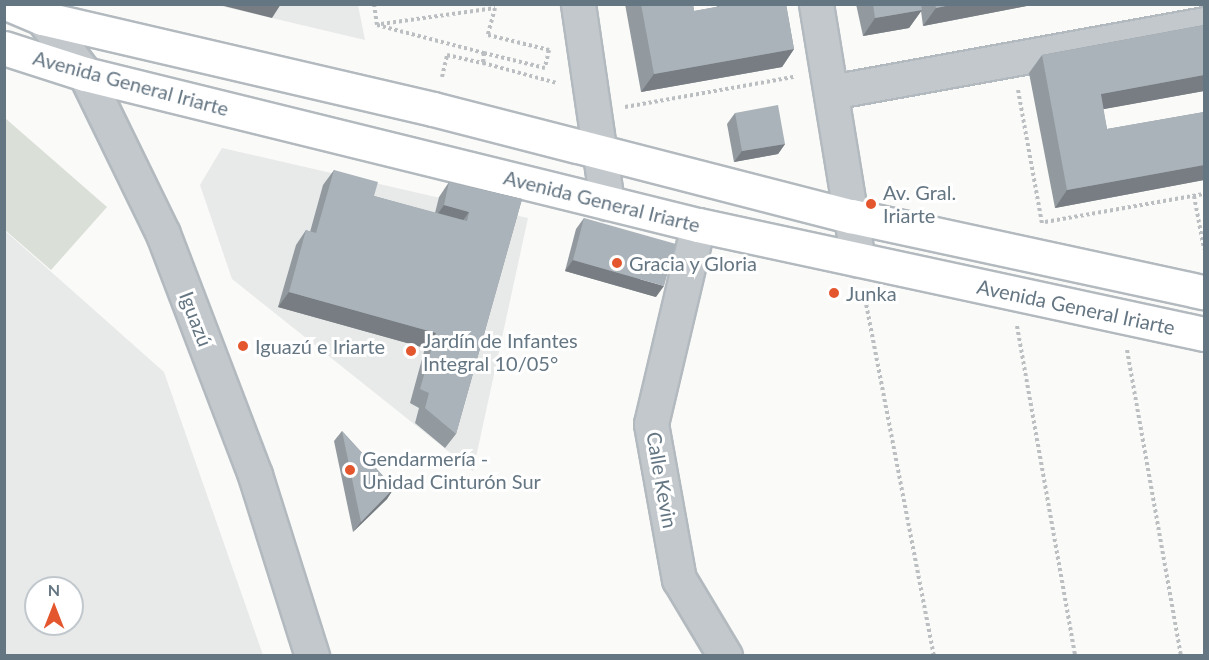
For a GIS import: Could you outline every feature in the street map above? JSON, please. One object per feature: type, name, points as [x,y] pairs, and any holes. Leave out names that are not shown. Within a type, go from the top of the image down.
[{"type":"main road","name":"Avenida General Iriarte","points":[[9,4],[851,216],[1204,292]]},
{"type":"main road","name":"Avenida General Iriarte","points":[[4,48],[85,74],[698,225],[1204,334]]},
{"type":"street","points":[[578,4],[607,203]]},
{"type":"street","points":[[816,4],[858,260]]},
{"type":"street","name":"Iguazú","points":[[39,11],[85,74],[127,155],[200,327],[255,475],[312,656]]},
{"type":"street","points":[[829,82],[1012,60],[1204,24]]},
{"type":"street","name":"Calle Kevin","points":[[698,225],[651,424],[679,579],[725,656]]},
{"type":"path","points":[[374,4],[377,25]]},
{"type":"path","points":[[495,8],[488,35],[549,50],[545,68],[377,25],[495,8]]},
{"type":"path","points":[[483,63],[484,53]]},
{"type":"path","points":[[447,55],[591,92],[619,108],[829,82]]},
{"type":"path","points":[[1012,60],[1048,258]]},
{"type":"path","points":[[1042,223],[1204,194]]},
{"type":"path","points":[[1194,196],[1204,249]]},
{"type":"path","points":[[858,260],[934,656]]},
{"type":"path","points":[[1011,293],[1075,656]]},
{"type":"path","points":[[1122,316],[1180,656]]},
{"type":"shaded area","points":[[216,5],[358,5],[365,40],[272,18]]},
{"type":"shaded area","points":[[5,118],[107,207],[51,270],[5,230]]},
{"type":"shaded area","name":"Jardín de Infantes Integral 10/05°","points":[[222,148],[528,218],[473,471],[232,279],[200,185]]},
{"type":"shaded area","points":[[4,230],[164,372],[263,655],[5,655]]},
{"type":"building","points":[[641,4],[693,4],[694,11],[731,4],[786,4],[794,49],[654,74]]},
{"type":"building","points":[[873,4],[921,4],[922,10],[875,18]]},
{"type":"building","points":[[935,4],[955,4],[936,8]]},
{"type":"building","points":[[1204,25],[1204,75],[1101,94],[1107,129],[1204,112],[1204,165],[1067,190],[1042,55]]},
{"type":"building","points":[[778,105],[785,144],[742,151],[735,113]]},
{"type":"building","points":[[334,170],[378,182],[374,196],[467,221],[469,212],[444,205],[449,182],[522,199],[456,434],[425,408],[429,393],[420,389],[436,333],[289,292],[306,230],[316,233]]},
{"type":"building","name":"Gracia y Gloria","points":[[584,218],[676,244],[664,286],[573,260]]},
{"type":"building","points":[[342,431],[394,488],[361,522]]},
{"type":"place","name":"Av. Gral. Iriarte","points":[[871,204]]},
{"type":"place","name":"Gracia y Gloria","points":[[617,263]]},
{"type":"place","name":"Junka","points":[[834,293]]},
{"type":"place","name":"Iguazú e Iriarte","points":[[243,346]]},
{"type":"place","name":"Jardín de Infantes Integral 10/05°","points":[[411,351]]},
{"type":"place","name":"Gendarmería - Unidad Cinturón Sur","points":[[350,470]]}]
